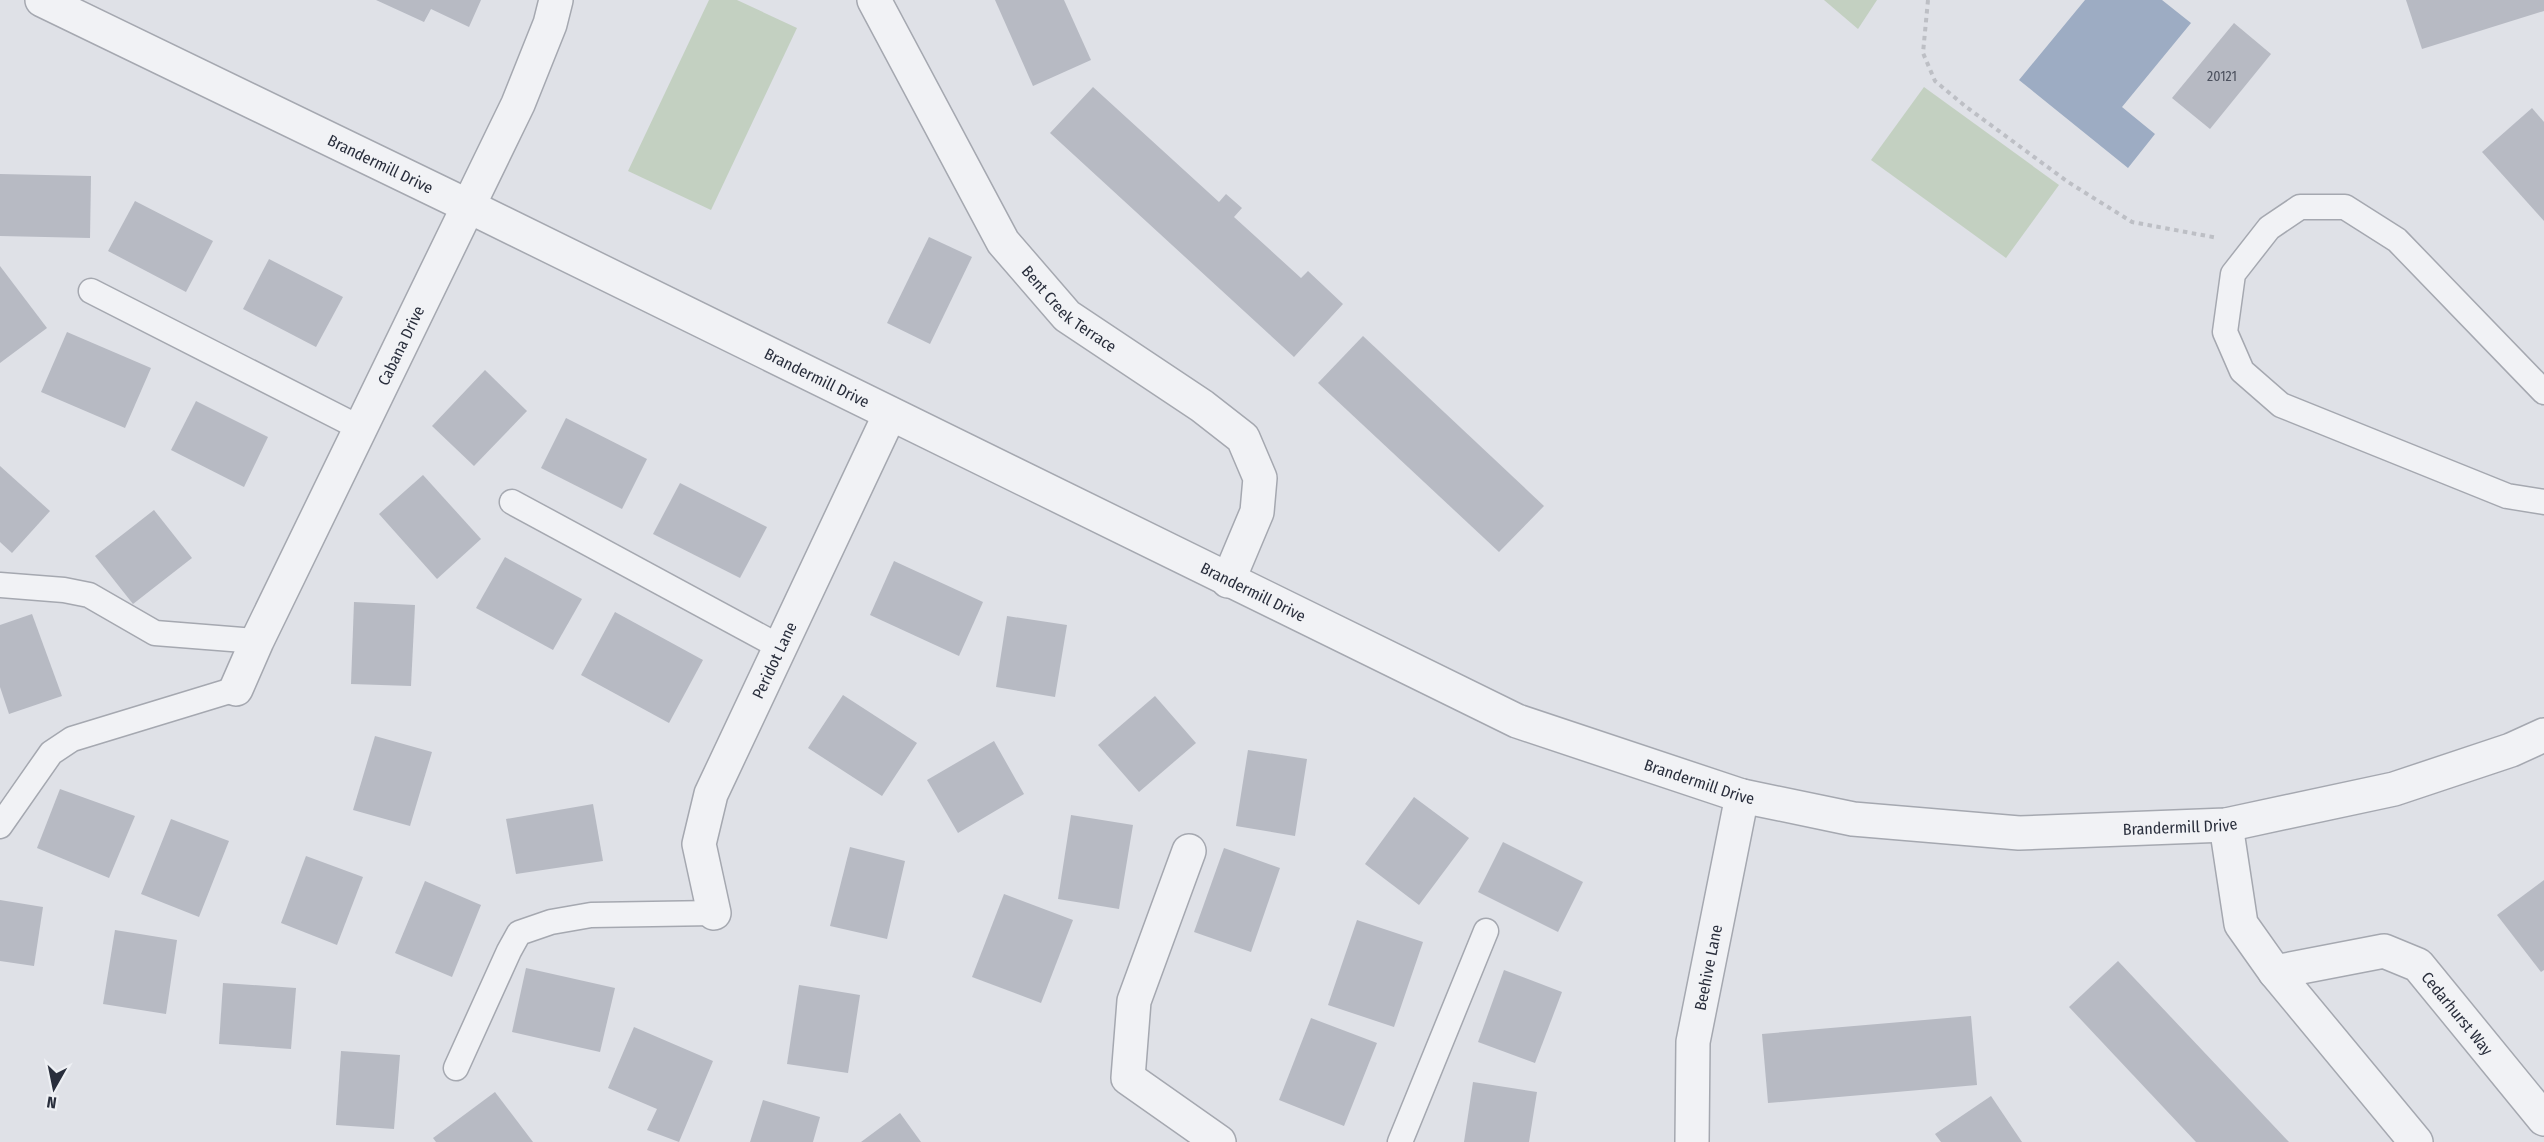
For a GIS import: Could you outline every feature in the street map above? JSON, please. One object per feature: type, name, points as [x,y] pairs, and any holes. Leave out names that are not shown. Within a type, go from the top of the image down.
[{"type":"street","name":"Brandermill Drive","points":[[42,0],[468,206],[1517,721],[1742,796],[1853,819],[2019,833],[2226,825],[2394,789],[2511,750],[2544,735]]},
{"type":"street","name":"Cabana Drive","points":[[236,689],[256,641],[518,104],[550,24],[556,0]]},
{"type":"street","name":"Bent Creek Terrace","points":[[874,0],[1003,242],[1067,316],[1202,406],[1243,438],[1260,478],[1257,512],[1228,581]]},
{"type":"street","name":"Peridot Lane","points":[[714,913],[699,844],[711,794],[890,414]]},
{"type":"street","name":"Beehive Lane","points":[[1692,1142],[1693,1042],[1742,796]]},
{"type":"street","points":[[2226,825],[2241,924],[2275,972],[2416,1142]]},
{"type":"street","points":[[1189,852],[1134,1001],[1128,1078],[1219,1142]]},
{"type":"street","name":"Cedarhurst Way","points":[[2275,972],[2384,951],[2418,965],[2544,1119]]},
{"type":"lane","points":[[2544,392],[2397,240],[2345,207],[2300,207],[2269,228],[2233,274],[2225,332],[2242,371],[2281,405],[2507,496],[2544,502]]},
{"type":"lane","points":[[91,291],[360,428]]},
{"type":"lane","points":[[512,502],[780,647]]},
{"type":"lane","points":[[0,585],[64,590],[89,595],[155,633],[256,641]]},
{"type":"lane","points":[[0,826],[51,753],[72,739],[236,689]]},
{"type":"lane","points":[[456,1068],[519,933],[551,922],[591,915],[714,913]]},
{"type":"lane","points":[[1400,1142],[1486,931]]},
{"type":"path","points":[[1928,0],[1923,53],[1935,81],[1965,106],[2068,183],[2132,222],[2232,241],[2252,250]]},
{"type":"green space","points":[[709,0],[737,0],[797,28],[711,210],[628,171]]},
{"type":"green space","points":[[1824,0],[1877,0],[1858,29]]},
{"type":"green space","points":[[1924,87],[2059,185],[2006,258],[1871,160]]},
{"type":"water","points":[[2085,0],[2162,0],[2191,23],[2122,107],[2155,134],[2128,168],[2019,80]]},
{"type":"building","points":[[376,0],[481,0],[469,27],[431,9],[424,22]]},
{"type":"building","points":[[995,0],[1064,0],[1091,60],[1033,86]]},
{"type":"building","points":[[2406,0],[2544,0],[2544,11],[2422,49]]},
{"type":"building","points":[[2234,23],[2271,54],[2210,129],[2172,98]]},
{"type":"building","points":[[1093,87],[1219,202],[1226,194],[1242,208],[1234,217],[1301,278],[1308,271],[1343,304],[1294,357],[1050,133]]},
{"type":"building","points":[[2532,108],[2544,122],[2544,221],[2482,152]]},
{"type":"building","points":[[0,174],[91,176],[90,238],[0,236]]},
{"type":"building","points":[[135,201],[213,241],[186,292],[108,251]]},
{"type":"building","points":[[929,237],[972,257],[930,344],[887,323]]},
{"type":"building","points":[[269,259],[343,297],[316,347],[243,309]]},
{"type":"building","points":[[0,266],[47,328],[0,363]]},
{"type":"building","points":[[67,332],[151,368],[125,428],[41,392]]},
{"type":"building","points":[[1363,336],[1544,506],[1499,552],[1318,383]]},
{"type":"building","points":[[485,370],[527,411],[474,466],[432,426]]},
{"type":"building","points":[[196,401],[268,437],[244,487],[171,450]]},
{"type":"building","points":[[566,418],[647,459],[622,509],[541,468]]},
{"type":"building","points":[[0,466],[50,511],[12,553],[0,542]]},
{"type":"building","points":[[423,475],[481,539],[437,579],[379,514]]},
{"type":"building","points":[[680,483],[767,527],[740,578],[653,534]]},
{"type":"building","points":[[154,510],[192,558],[133,604],[95,556]]},
{"type":"building","points":[[505,557],[582,599],[553,650],[476,608]]},
{"type":"building","points":[[894,561],[983,602],[959,656],[870,615]]},
{"type":"building","points":[[354,602],[415,605],[411,686],[351,684]]},
{"type":"building","points":[[615,612],[703,660],[669,723],[581,675]]},
{"type":"building","points":[[32,614],[62,696],[9,714],[0,687],[0,625]]},
{"type":"building","points":[[1007,616],[1067,625],[1055,697],[996,687]]},
{"type":"building","points":[[843,695],[917,743],[882,796],[808,748]]},
{"type":"building","points":[[1155,696],[1196,743],[1139,792],[1098,745]]},
{"type":"building","points":[[375,736],[432,752],[410,826],[353,810]]},
{"type":"building","points":[[994,741],[1024,794],[958,833],[927,780]]},
{"type":"building","points":[[1248,750],[1307,759],[1295,836],[1236,826]]},
{"type":"building","points":[[60,789],[135,816],[109,878],[37,848]]},
{"type":"building","points":[[1414,797],[1469,838],[1419,905],[1365,864]]},
{"type":"building","points":[[593,804],[603,861],[516,874],[506,819]]},
{"type":"building","points":[[1071,815],[1133,825],[1119,909],[1058,899]]},
{"type":"building","points":[[171,819],[229,841],[199,917],[141,894]]},
{"type":"building","points":[[1503,842],[1583,882],[1558,932],[1478,892]]},
{"type":"building","points":[[850,847],[905,861],[887,939],[830,926]]},
{"type":"building","points":[[1224,848],[1280,868],[1251,952],[1194,932]]},
{"type":"building","points":[[306,856],[363,877],[337,945],[281,923]]},
{"type":"building","points":[[2544,880],[2544,970],[2541,972],[2497,915]]},
{"type":"building","points":[[425,881],[481,905],[452,977],[395,953]]},
{"type":"building","points":[[1004,894],[1073,920],[1041,1003],[972,977]]},
{"type":"building","points":[[0,900],[43,907],[34,966],[0,961]]},
{"type":"building","points":[[1357,920],[1423,942],[1394,1027],[1328,1005]]},
{"type":"building","points":[[115,930],[177,940],[166,1014],[103,1004]]},
{"type":"building","points":[[2118,961],[2289,1142],[2196,1142],[2069,1007]]},
{"type":"building","points":[[526,968],[615,988],[600,1052],[512,1032]]},
{"type":"building","points":[[1504,970],[1562,992],[1535,1063],[1478,1042]]},
{"type":"building","points":[[223,983],[296,988],[291,1049],[219,1044]]},
{"type":"building","points":[[799,985],[860,995],[848,1073],[787,1064]]},
{"type":"building","points":[[1971,1016],[1977,1085],[1768,1103],[1762,1034]]},
{"type":"building","points":[[1311,1018],[1377,1043],[1344,1126],[1279,1100]]},
{"type":"building","points":[[634,1027],[713,1061],[679,1142],[647,1130],[657,1109],[608,1088]]},
{"type":"building","points":[[341,1051],[400,1055],[394,1129],[336,1125]]},
{"type":"building","points":[[1473,1082],[1537,1092],[1529,1142],[1464,1142]]},
{"type":"building","points":[[495,1092],[533,1142],[436,1142],[433,1138]]},
{"type":"building","points":[[1991,1096],[2022,1142],[1941,1142],[1935,1134]]},
{"type":"building","points":[[763,1100],[820,1117],[813,1142],[750,1142]]},
{"type":"building","points":[[900,1113],[921,1142],[861,1142]]}]
